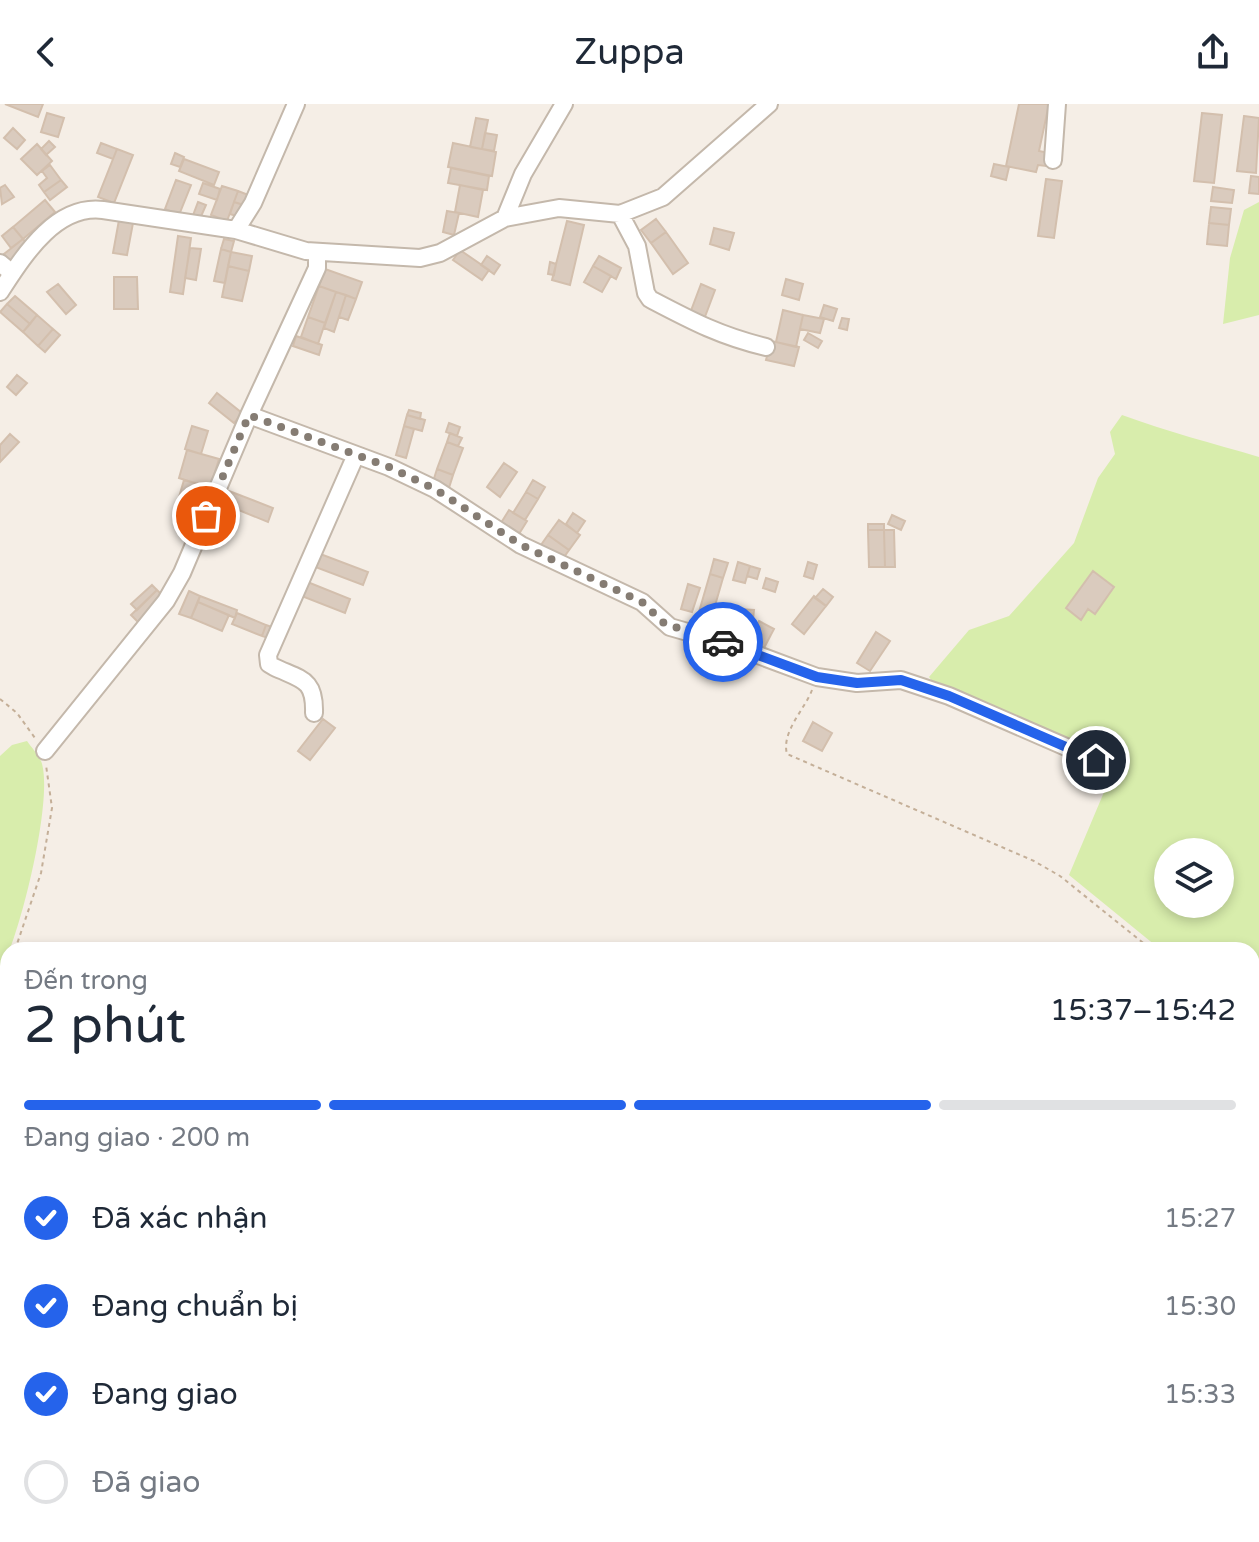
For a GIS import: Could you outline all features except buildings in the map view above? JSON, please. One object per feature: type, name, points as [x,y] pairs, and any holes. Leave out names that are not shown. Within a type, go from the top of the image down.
[{"type":"street","points":[[236,230],[253,203],[296,104]]},
{"type":"street","points":[[505,218],[523,174],[564,104]]},
{"type":"street","points":[[0,292],[6,268],[57,223],[83,210],[103,210],[236,230],[317,252],[420,258],[440,253],[505,218],[559,208],[620,214],[663,197],[769,104]]},
{"type":"street","points":[[1053,160],[1057,104]]},
{"type":"street","points":[[620,214],[637,246],[646,293],[650,299],[699,326],[726,337],[766,347]]},
{"type":"street","points":[[45,751],[166,601],[182,573],[249,415],[317,268],[317,252]]},
{"type":"street","points":[[249,415],[355,457],[389,467],[435,489],[521,545],[642,602],[670,627],[726,643],[817,677],[857,683],[901,680],[949,696],[1096,760]]},
{"type":"street","points":[[314,713],[314,693],[306,682],[269,664],[268,655],[355,457]]},
{"type":"path","points":[[817,677],[807,703],[790,731],[785,746],[787,754],[1034,861],[1060,876],[1142,942]]},
{"type":"path","points":[[0,699],[17,713],[45,751],[52,808],[41,873],[18,942]]},
{"type":"green space","points":[[1259,202],[1259,315],[1223,324],[1230,258],[1244,210]]},
{"type":"green space","points":[[1122,415],[1259,457],[1259,942],[1151,942],[1069,875],[1118,759],[1062,742],[939,690],[929,677],[969,630],[1009,616],[1074,543],[1098,478],[1115,454],[1110,432]]},
{"type":"green space","points":[[27,741],[41,761],[43,804],[33,868],[16,930],[12,942],[0,942],[0,756],[12,745]]},
{"type":"way so far","points":[[206,516],[249,415],[355,457],[389,467],[435,489],[521,545],[642,602],[670,627],[723,642]]},
{"type":"route","points":[[723,642],[817,677],[857,683],[901,680],[949,696],[1096,760]]}]
